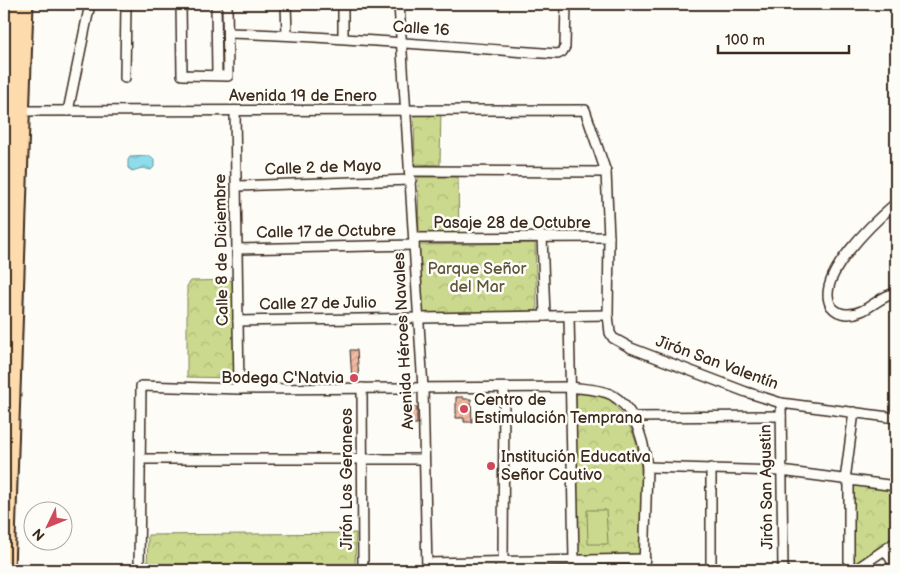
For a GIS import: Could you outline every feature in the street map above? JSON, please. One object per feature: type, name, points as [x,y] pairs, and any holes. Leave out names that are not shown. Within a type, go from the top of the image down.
[{"type":"highway","points":[[4,251],[14,4]]},
{"type":"highway","points":[[6,570],[25,4]]},
{"type":"street","points":[[68,111],[90,4]]},
{"type":"street","points":[[125,78],[126,4]]},
{"type":"street","points":[[181,4],[182,75],[228,76],[226,4]]},
{"type":"street","points":[[216,4],[216,75]]},
{"type":"street","points":[[286,4],[287,35]]},
{"type":"street","points":[[343,4],[343,38]]},
{"type":"street","name":"Avenida Héroes Navales","points":[[399,4],[423,388],[427,567]]},
{"type":"street","name":"Calle 16","points":[[228,33],[343,38],[402,44],[558,54],[565,47],[566,4]]},
{"type":"street","name":"Avenida 19 de Enero","points":[[21,112],[235,111],[406,106],[585,110]]},
{"type":"street","name":"Jirón San Valentín","points":[[585,110],[606,172],[609,237],[608,315],[610,333],[613,338],[620,343],[746,392],[780,403],[896,418]]},
{"type":"street","name":"Calle 8 de Diciembre","points":[[235,111],[239,389]]},
{"type":"street","points":[[410,171],[606,172]]},
{"type":"street","name":"Calle 2 de Mayo","points":[[237,186],[411,180]]},
{"type":"street","points":[[896,203],[864,234],[842,260],[832,281],[828,297],[833,308],[839,313],[849,315],[857,313],[886,295],[896,292]]},
{"type":"street","points":[[542,236],[546,316]]},
{"type":"street","name":"Pasaje 28 de Octubre","points":[[414,242],[542,236],[609,237]]},
{"type":"street","name":"Calle 17 de Octubre","points":[[238,249],[414,242]]},
{"type":"street","name":"Calle 27 de Julio","points":[[238,320],[608,315]]},
{"type":"street","points":[[569,316],[574,560]]},
{"type":"street","points":[[139,570],[142,459],[141,386],[239,389],[570,387],[606,392],[626,407],[642,439],[647,467],[644,570]]},
{"type":"street","name":"Jirón Los Geraneos","points":[[362,388],[362,570]]},
{"type":"street","points":[[503,561],[504,388]]},
{"type":"street","name":"Jirón San Agustin","points":[[780,403],[783,570]]},
{"type":"street","points":[[849,570],[847,480],[854,412]]},
{"type":"street","points":[[632,417],[781,416]]},
{"type":"street","points":[[142,459],[424,459]]},
{"type":"street","points":[[647,467],[781,471],[896,486]]},
{"type":"street","points":[[711,468],[711,570]]},
{"type":"street","points":[[855,570],[896,542]]},
{"type":"street","points":[[885,550],[896,567]]},
{"type":"street","points":[[427,567],[503,561],[645,559]]},
{"type":"green space","points":[[441,109],[440,165],[415,164],[414,114]]},
{"type":"green space","points":[[418,177],[458,177],[459,233],[419,234]]},
{"type":"green space","name":"Parque Señor del Mar","points":[[535,243],[537,311],[418,313],[417,245]]},
{"type":"green space","points":[[235,280],[235,378],[187,377],[187,286],[191,281]]},
{"type":"green space","points":[[581,393],[604,396],[610,400],[628,424],[636,441],[642,479],[640,555],[577,555],[576,395]]},
{"type":"green space","points":[[854,483],[896,489],[896,539],[857,564],[854,561],[852,488]]},
{"type":"green space","points":[[587,510],[606,510],[608,544],[588,544]]},
{"type":"green space","points":[[356,533],[355,570],[147,570],[148,535]]},
{"type":"water","points":[[150,156],[154,159],[154,167],[151,170],[142,168],[132,171],[128,168],[130,157]]},
{"type":"building","points":[[350,350],[357,350],[359,380],[352,380]]},
{"type":"building","name":"Centro de Estimulación Temprana","points":[[456,397],[471,399],[472,422],[464,422],[464,418],[456,418]]},
{"type":"building","points":[[404,407],[417,407],[417,424],[404,424]]},
{"type":"place","name":"Bodega C'Natvia","points":[[354,378]]},
{"type":"place","name":"Centro de Estimulación Temprana","points":[[464,409]]},
{"type":"place","name":"Institución Educativa Señor Cautivo","points":[[491,466]]}]
